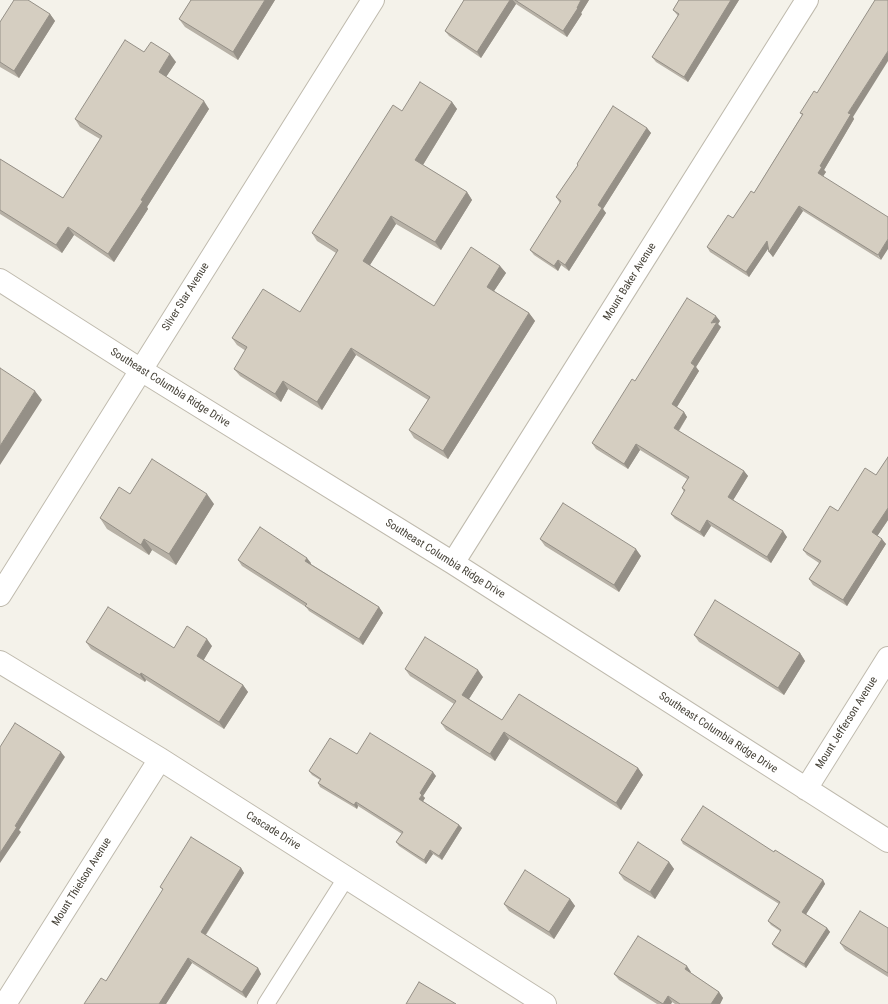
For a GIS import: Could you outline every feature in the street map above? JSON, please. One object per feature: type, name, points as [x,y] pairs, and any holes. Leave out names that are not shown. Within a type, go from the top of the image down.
[{"type":"street","name":"Silver Star Avenue","points":[[0,595],[373,0]]},
{"type":"street","name":"Mount Baker Avenue","points":[[453,563],[807,0]]},
{"type":"street","name":"Southeast Columbia Ridge Drive","points":[[0,280],[141,370],[453,563],[888,841]]},
{"type":"street","name":"Mount Jefferson Avenue","points":[[806,789],[888,658]]},
{"type":"street","name":"Cascade Drive","points":[[0,662],[160,759],[545,1004]]},
{"type":"street","name":"Mount Thielson Avenue","points":[[5,1004],[160,759]]},
{"type":"lane","points":[[266,1004],[346,878]]},
{"type":"building","points":[[14,0],[28,0],[50,14],[14,71],[0,62],[0,22]]},
{"type":"building","points":[[191,0],[265,0],[233,52],[179,19]]},
{"type":"building","points":[[464,0],[510,0],[477,52],[445,31]]},
{"type":"building","points":[[515,0],[581,0],[578,8],[563,31]]},
{"type":"building","points":[[679,0],[731,0],[684,77],[652,57],[679,14],[673,10]]},
{"type":"building","points":[[875,0],[888,0],[888,51],[848,113],[851,114],[820,166],[822,167],[818,173],[888,217],[888,239],[878,255],[799,206],[769,252],[767,241],[746,272],[707,247],[728,215],[733,218],[751,191],[754,193],[803,114],[800,113],[814,91],[817,93]]},
{"type":"building","points":[[125,40],[144,52],[151,42],[170,54],[159,72],[204,101],[141,200],[143,201],[108,254],[68,227],[56,245],[0,210],[0,159],[63,198],[102,136],[75,119]]},
{"type":"building","points":[[420,82],[452,102],[415,160],[467,192],[435,242],[391,216],[363,261],[434,306],[471,247],[500,266],[487,287],[529,313],[443,451],[409,430],[430,397],[351,348],[317,402],[283,381],[275,394],[234,369],[247,347],[232,338],[263,289],[300,312],[338,250],[312,233],[393,105],[402,111]]},
{"type":"building","points":[[613,106],[647,128],[598,205],[602,208],[565,265],[558,260],[554,266],[530,250],[561,201],[556,197],[578,165],[577,164]]},
{"type":"building","points":[[687,298],[716,316],[711,323],[717,322],[691,363],[695,366],[672,404],[684,412],[674,428],[744,471],[728,497],[783,531],[767,557],[707,520],[700,532],[671,514],[685,490],[682,488],[689,477],[636,444],[624,464],[592,443],[632,379],[635,381]]},
{"type":"building","points":[[0,368],[35,391],[0,446]]},
{"type":"building","points":[[888,457],[888,508],[872,532],[882,539],[843,600],[809,579],[821,561],[803,550],[830,506],[838,511],[865,468],[876,475]]},
{"type":"building","points":[[152,459],[207,494],[169,554],[144,539],[141,545],[100,518],[119,487],[130,494]]},
{"type":"building","points":[[563,503],[636,549],[614,585],[540,539]]},
{"type":"building","points":[[260,527],[307,558],[305,561],[379,607],[359,639],[305,606],[307,604],[238,560]]},
{"type":"building","points":[[715,600],[800,653],[778,688],[694,635]]},
{"type":"building","points":[[108,607],[174,648],[187,626],[207,639],[197,656],[243,685],[219,722],[141,673],[140,675],[86,642]]},
{"type":"building","points":[[425,637],[478,670],[462,695],[502,720],[519,694],[638,768],[616,803],[504,732],[490,754],[441,723],[456,701],[405,669]]},
{"type":"building","points":[[15,723],[61,752],[0,853],[0,747]]},
{"type":"building","points":[[370,733],[433,772],[420,793],[422,795],[419,799],[459,825],[439,856],[430,850],[424,860],[396,842],[403,832],[356,802],[354,805],[318,783],[321,779],[309,771],[330,738],[357,754]]},
{"type":"building","points":[[703,806],[774,852],[775,850],[823,880],[802,912],[827,928],[804,964],[772,944],[781,930],[768,921],[780,902],[681,840]]},
{"type":"building","points":[[191,837],[241,868],[201,932],[258,968],[242,992],[188,958],[159,1004],[84,1004],[101,978],[106,981],[163,889],[160,887]]},
{"type":"building","points":[[638,842],[669,862],[650,892],[619,873]]},
{"type":"building","points":[[525,870],[570,899],[549,932],[504,904]]},
{"type":"building","points":[[860,911],[888,928],[888,973],[840,943]]},
{"type":"building","points":[[638,936],[687,966],[685,969],[719,992],[711,1004],[680,1004],[668,996],[663,1004],[614,974]]},
{"type":"building","points":[[419,982],[456,1004],[406,1004]]}]
